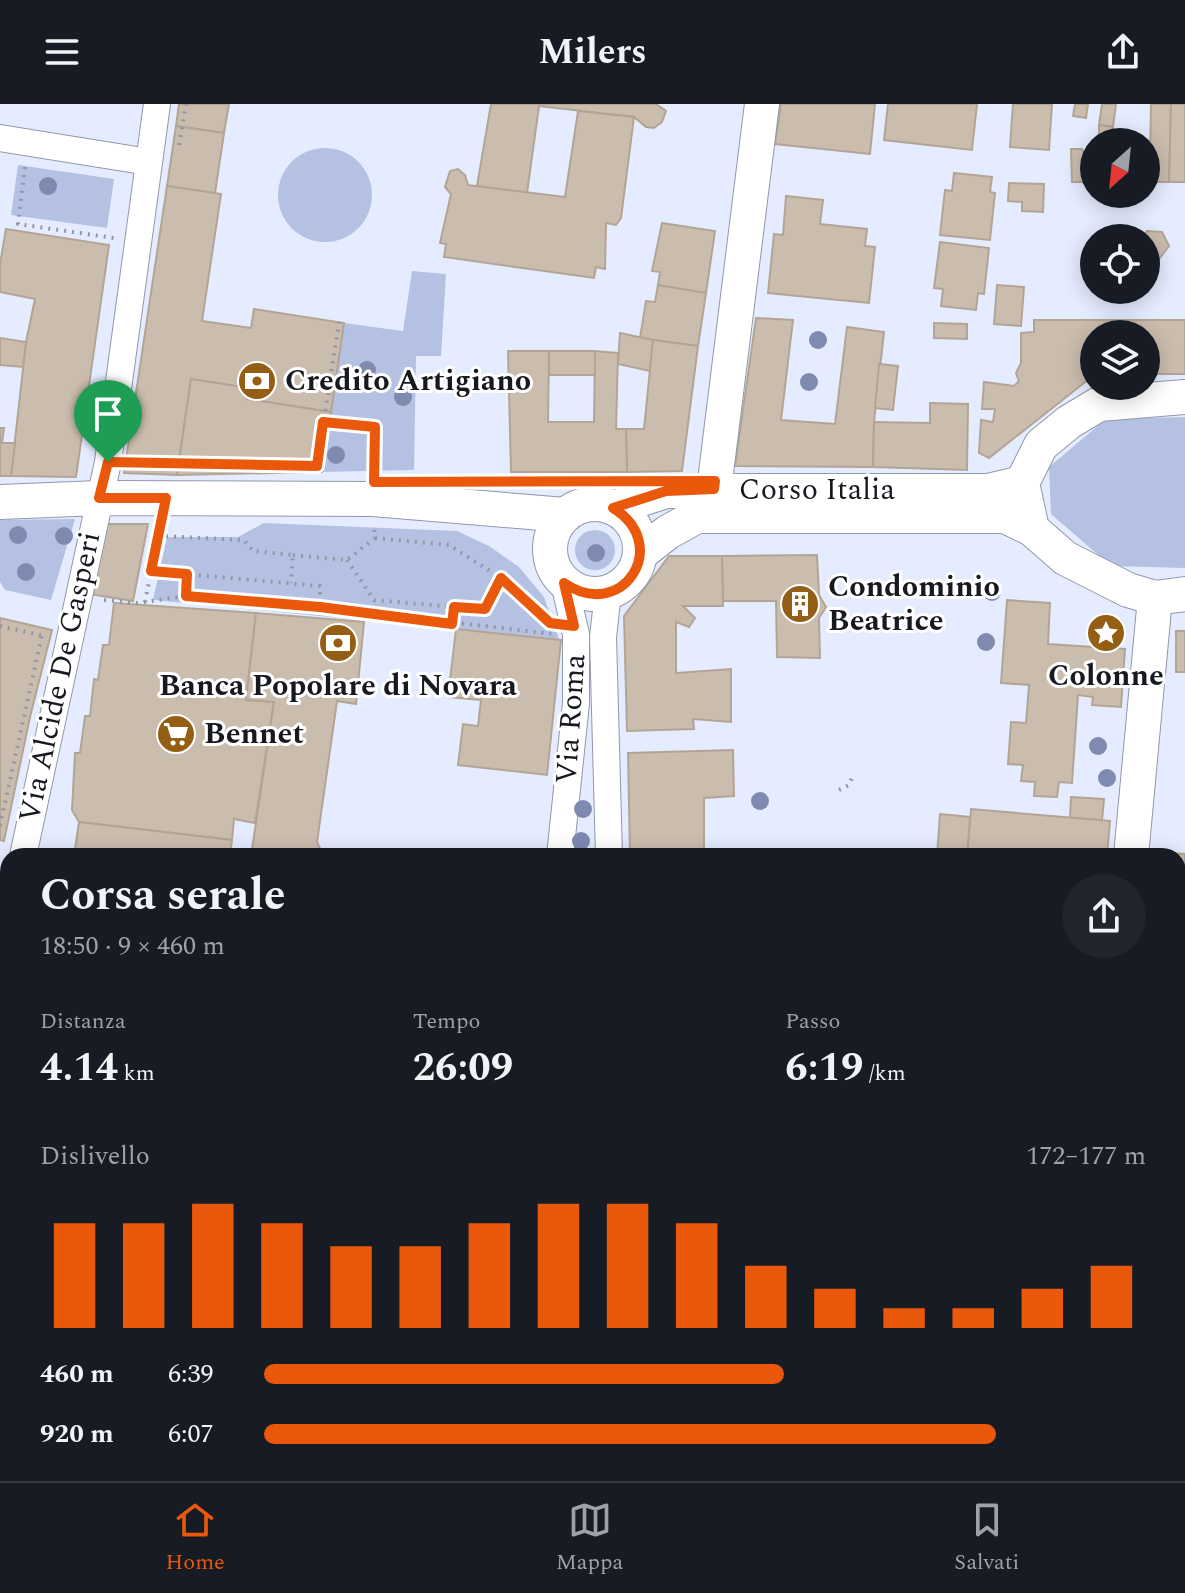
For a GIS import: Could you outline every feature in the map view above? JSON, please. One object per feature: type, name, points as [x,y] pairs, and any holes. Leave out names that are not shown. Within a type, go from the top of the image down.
[{"type":"street","name":"Via Alcide De Gasperi","points":[[25,848],[108,462],[157,104]]},
{"type":"street","points":[[714,489],[762,104]]},
{"type":"street","points":[[0,138],[149,162]]},
{"type":"street","points":[[1132,848],[1176,598],[1128,590],[1065,558],[1032,529],[1022,483],[1041,445],[1069,422],[1099,404],[1185,397]]},
{"type":"street","name":"Corso Italia","points":[[611,495],[714,489],[988,491],[1022,483]]},
{"type":"street","points":[[474,508],[557,568],[585,594],[608,593],[631,578],[640,554],[634,526],[611,495],[565,515],[556,526],[551,539],[557,568]]},
{"type":"street","points":[[0,502],[99,498],[373,499],[565,515]]},
{"type":"street","name":"Corso Italia","points":[[640,554],[668,532],[697,516],[1005,516],[1032,529]]},
{"type":"street","name":"Via Roma","points":[[557,568],[569,631],[576,703],[561,848]]},
{"type":"street","points":[[608,593],[603,637],[609,848]]},
{"type":"path","points":[[29,143],[18,224],[137,241]]},
{"type":"path","points":[[108,462],[317,466],[339,322]]},
{"type":"path","points":[[323,422],[375,427],[375,538]]},
{"type":"path","points":[[546,482],[611,495]]},
{"type":"path","points":[[145,602],[166,498]]},
{"type":"path","points":[[158,536],[244,540],[253,551],[347,560],[375,538],[449,545],[501,578],[550,623],[569,631]]},
{"type":"path","points":[[291,583],[293,555]]},
{"type":"path","points":[[347,560],[374,600],[485,609],[501,578]]},
{"type":"path","points":[[151,571],[320,586],[320,607]]},
{"type":"path","points":[[186,596],[187,574]]},
{"type":"path","points":[[77,598],[145,602],[186,596],[320,607],[452,624],[569,631]]},
{"type":"path","points":[[452,624],[454,607]]},
{"type":"path","points":[[0,626],[50,638]]},
{"type":"path","points":[[0,826],[42,635]]},
{"type":"path","points":[[839,790],[849,785],[853,775]]},
{"type":"shaded area","points":[[325,148],[343,151],[358,162],[369,177],[372,195],[369,213],[358,228],[343,239],[325,242],[307,239],[292,228],[281,213],[278,195],[281,177],[292,162],[307,151]]},
{"type":"shaded area","points":[[18,165],[114,179],[107,228],[11,215]]},
{"type":"shaded area","points":[[412,271],[446,274],[441,356],[416,356],[414,470],[322,472],[344,323],[403,331]]},
{"type":"shaded area","points":[[1185,417],[1185,568],[1111,566],[1051,514],[1049,467],[1106,419]]},
{"type":"shaded area","points":[[75,519],[51,600],[5,590],[0,582],[0,520]]},
{"type":"shaded area","points":[[264,523],[457,531],[489,546],[519,567],[544,597],[559,639],[153,600],[167,537],[238,537]]},
{"type":"shaded area","points":[[595,530],[609,536],[615,550],[609,564],[595,570],[581,564],[575,550],[581,536]]},
{"type":"building","points":[[179,104],[229,104],[224,133],[176,126]]},
{"type":"building","points":[[491,104],[656,104],[666,111],[662,122],[654,128],[646,127],[634,117],[539,106],[527,193],[477,186]]},
{"type":"building","points":[[781,104],[875,104],[870,154],[775,144]]},
{"type":"building","points":[[888,104],[977,104],[972,150],[884,140]]},
{"type":"building","points":[[1013,104],[1052,104],[1049,150],[1010,147]]},
{"type":"building","points":[[1075,104],[1088,104],[1086,118],[1073,116]]},
{"type":"building","points":[[1102,104],[1116,104],[1113,127],[1099,125]]},
{"type":"building","points":[[1151,104],[1171,104],[1169,182],[1160,182],[1160,128],[1151,128]]},
{"type":"building","points":[[1171,104],[1185,104],[1185,182],[1169,182]]},
{"type":"building","points":[[578,111],[634,117],[621,218],[616,225],[606,223],[605,269],[596,267],[594,278],[444,257],[446,244],[440,243],[451,194],[445,187],[450,171],[458,169],[465,175],[468,185],[565,197]]},
{"type":"building","points":[[176,126],[224,133],[215,193],[167,186]]},
{"type":"building","points":[[1071,149],[1080,149],[1080,182],[1072,182]]},
{"type":"building","points":[[954,173],[992,177],[990,192],[995,193],[990,240],[940,235],[945,190],[952,191]]},
{"type":"building","points":[[1009,183],[1044,184],[1043,212],[1022,211],[1022,202],[1008,201]]},
{"type":"building","points":[[167,186],[221,194],[202,321],[251,328],[254,309],[344,323],[331,412],[247,399],[249,388],[191,379],[177,475],[124,473]]},
{"type":"building","points":[[786,196],[823,200],[820,224],[867,229],[865,246],[875,247],[869,303],[768,293],[774,234],[783,235]]},
{"type":"building","points":[[662,223],[715,231],[706,293],[658,285],[660,272],[652,271]]},
{"type":"building","points":[[6,229],[109,245],[76,477],[11,476],[26,342],[35,299],[0,292],[0,264]]},
{"type":"building","points":[[1160,232],[1162,232],[1169,246],[1160,258]]},
{"type":"building","points":[[940,242],[989,248],[984,294],[978,293],[976,310],[941,306],[943,289],[934,288]]},
{"type":"building","points":[[658,285],[706,293],[698,346],[640,338],[646,301],[655,302]]},
{"type":"building","points":[[997,285],[1024,287],[1021,326],[994,324]]},
{"type":"building","points":[[756,318],[793,320],[781,420],[835,424],[847,327],[884,332],[874,422],[873,467],[735,466]]},
{"type":"building","points":[[1034,320],[1080,320],[1080,386],[989,458],[979,453],[981,420],[993,422],[995,409],[982,409],[984,382],[1014,386],[1019,381],[1016,373],[1021,363],[1021,333],[1034,332]]},
{"type":"building","points":[[1160,320],[1185,320],[1185,374],[1160,374]]},
{"type":"building","points":[[934,323],[967,324],[967,339],[934,338]]},
{"type":"building","points":[[620,333],[653,340],[650,371],[618,364]]},
{"type":"building","points":[[0,338],[26,342],[23,367],[0,365]]},
{"type":"building","points":[[653,340],[698,346],[682,471],[627,472],[626,429],[644,429]]},
{"type":"building","points":[[508,351],[549,351],[548,422],[594,422],[595,351],[618,353],[616,429],[626,429],[627,472],[511,472]]},
{"type":"building","points":[[549,351],[595,351],[595,375],[549,375]]},
{"type":"building","points":[[879,364],[898,366],[893,410],[875,408]]},
{"type":"building","points":[[191,379],[249,388],[247,399],[331,412],[322,472],[177,475]]},
{"type":"building","points":[[930,403],[968,404],[967,470],[873,467],[874,422],[930,423]]},
{"type":"building","points":[[0,428],[4,428],[2,443],[15,443],[11,476],[0,476]]},
{"type":"building","points":[[104,524],[148,524],[133,601],[89,594]]},
{"type":"building","name":"Condominio Beatrice","points":[[817,555],[819,595],[826,607],[819,618],[820,658],[777,657],[776,601],[723,601],[722,556]]},
{"type":"building","points":[[669,556],[722,556],[723,606],[683,606],[695,618],[689,627],[676,622],[676,673],[731,669],[731,722],[693,719],[694,729],[627,731],[624,616]]},
{"type":"building","points":[[1007,600],[1050,603],[1048,644],[1125,649],[1121,707],[1092,705],[1093,697],[1078,695],[1072,783],[1059,782],[1057,797],[1034,796],[1035,782],[1021,781],[1023,765],[1008,764],[1011,722],[1026,723],[1029,685],[1001,683]]},
{"type":"building","name":"Bennet","points":[[114,603],[256,613],[246,700],[274,702],[255,823],[234,819],[232,840],[79,822],[72,810],[75,753],[80,753],[85,716],[90,716],[94,679],[98,680],[103,645],[109,645]]},
{"type":"building","points":[[256,613],[364,622],[356,704],[337,701],[317,842],[320,848],[252,848],[274,702],[246,700]]},
{"type":"building","points":[[0,618],[52,630],[4,841],[0,840]]},
{"type":"building","points":[[456,629],[561,640],[547,775],[458,765],[463,724],[478,726],[481,700],[448,697]]},
{"type":"building","points":[[1176,631],[1185,631],[1185,672],[1176,672]]},
{"type":"building","points":[[733,750],[734,796],[704,798],[704,848],[630,848],[628,753]]},
{"type":"building","points":[[1071,797],[1104,799],[1102,820],[1070,818]]},
{"type":"building","points":[[971,809],[1110,821],[1108,848],[968,848]]},
{"type":"building","points":[[940,814],[970,817],[968,848],[938,848]]},
{"type":"building","name":"Bennet","points":[[79,822],[232,840],[231,848],[75,848]]},
{"type":"place","name":"Credito Artigiano","points":[[257,381]]},
{"type":"place","name":"Condominio Beatrice","points":[[800,604]]},
{"type":"place","name":"Colonne","points":[[1106,633]]},
{"type":"place","name":"Banca Popolare di Novara","points":[[338,643]]},
{"type":"place","name":"Bennet","points":[[176,734]]},
{"type":"route","points":[[323,422],[375,427],[374,482],[715,481],[714,489],[666,491],[613,508],[625,515],[634,526],[639,540],[637,567],[621,587],[608,593],[585,594],[564,583],[574,626],[550,623],[501,578],[485,609],[454,607],[452,624],[320,607],[186,596],[187,574],[151,571],[166,498],[99,498],[108,462],[317,466],[323,422]]}]
